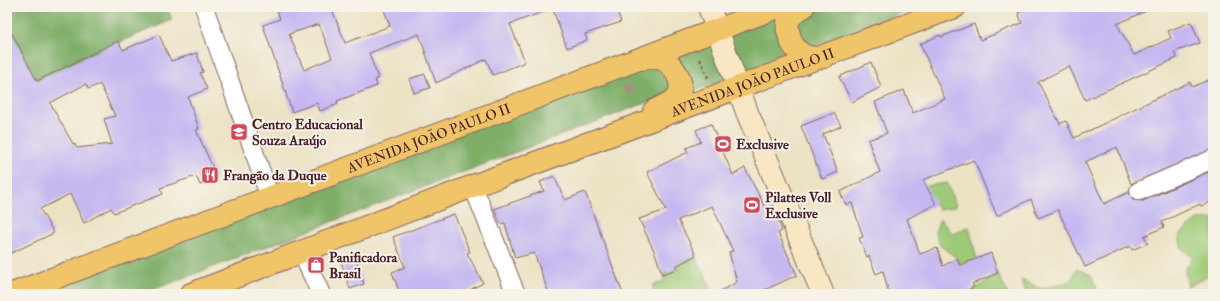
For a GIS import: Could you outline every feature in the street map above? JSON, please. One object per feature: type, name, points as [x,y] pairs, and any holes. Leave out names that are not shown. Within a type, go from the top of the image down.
[{"type":"main road","name":"AVENIDA JOÃO PAULO II","points":[[12,294],[778,7]]},
{"type":"main road","points":[[803,7],[790,18],[788,24],[787,29],[794,48],[806,56],[814,59],[824,57]]},
{"type":"main road","name":"AVENIDA JOÃO PAULO II","points":[[191,294],[474,186],[956,7]]},
{"type":"main road","points":[[635,127],[644,116],[675,99],[679,94],[680,88],[680,83],[672,65],[666,61],[650,56],[641,59]]},
{"type":"street","points":[[204,7],[270,198]]},
{"type":"street","points":[[709,7],[739,88],[823,294]]},
{"type":"street","points":[[1139,191],[1213,159]]},
{"type":"street","points":[[474,186],[516,294]]},
{"type":"street","points":[[301,251],[321,294]]},
{"type":"path","points":[[692,40],[716,97]]},
{"type":"green space","points":[[7,7],[167,7],[172,20],[75,61],[81,74],[16,99],[7,73]]},
{"type":"green space","points":[[800,7],[918,7],[682,96],[665,56]]},
{"type":"green space","points":[[658,61],[677,91],[142,294],[21,294]]},
{"type":"green space","points":[[947,183],[956,206],[939,210],[924,186]]},
{"type":"green space","points":[[940,219],[953,234],[969,227],[979,269],[966,276],[957,258],[940,245],[935,232]]},
{"type":"green space","points":[[1213,219],[1213,274],[1188,286],[1185,270],[1193,257],[1182,249],[1179,235],[1197,220]]},
{"type":"green space","points":[[670,250],[686,260],[691,258],[697,259],[714,294],[654,294],[653,285],[663,282]]},
{"type":"green space","points":[[1077,269],[1091,275],[1099,294],[1027,294],[1021,280],[1042,289],[1071,281]]},
{"type":"green space","points":[[998,273],[1008,294],[970,293]]},
{"type":"building","points":[[276,7],[331,7],[345,43],[390,26],[383,7],[551,7],[551,9],[510,24],[525,62],[493,75],[486,59],[436,83],[419,34],[369,53],[378,78],[375,79],[377,86],[337,101],[338,104],[320,111],[317,103],[292,112],[263,25],[280,19]],"holes":[[[319,24],[332,58],[304,70],[289,34]]]},
{"type":"building","points":[[552,7],[616,7],[621,22],[585,34],[587,40],[567,48]]},
{"type":"building","points":[[1031,7],[1155,7],[1117,24],[1134,55],[1171,38],[1168,31],[1191,22],[1200,43],[1174,52],[1177,58],[1085,100],[1069,66],[1038,82],[1060,124],[1066,121],[1074,138],[1190,82],[1192,87],[1213,78],[1213,149],[1131,184],[1117,147],[1085,162],[1104,204],[1129,192],[1133,200],[1143,201],[1213,170],[1213,201],[1201,206],[1200,204],[1162,222],[1164,227],[1144,236],[1148,243],[1132,250],[1130,246],[1085,267],[1058,210],[1038,218],[1031,199],[997,216],[974,160],[923,180],[936,204],[907,219],[920,254],[937,248],[943,266],[957,258],[960,265],[991,253],[998,273],[972,284],[974,287],[969,289],[971,294],[889,294],[883,271],[876,274],[869,256],[867,257],[859,238],[863,237],[852,203],[846,205],[840,192],[880,172],[868,140],[887,133],[875,102],[904,90],[913,113],[945,99],[920,44],[940,35],[941,37],[974,24],[980,40],[1022,23],[1018,13]]},
{"type":"building","points":[[7,24],[37,81],[118,41],[123,50],[159,35],[171,61],[197,53],[203,72],[200,73],[207,89],[188,97],[199,129],[196,130],[217,177],[200,185],[196,176],[160,188],[163,194],[114,213],[111,208],[84,223],[70,194],[40,209],[54,233],[7,255]],"holes":[[[86,84],[88,89],[100,84],[115,116],[104,119],[112,144],[77,148],[74,143],[73,144],[50,103]]]},
{"type":"building","points":[[871,62],[881,87],[852,102],[839,77]]},
{"type":"building","points":[[425,74],[430,88],[414,93],[409,79]]},
{"type":"building","points":[[834,113],[841,126],[823,134],[838,172],[822,179],[801,126]]},
{"type":"building","points":[[711,124],[733,175],[745,168],[766,209],[773,206],[782,231],[778,233],[797,275],[756,294],[715,294],[737,282],[729,252],[733,251],[712,206],[678,220],[696,255],[676,266],[677,269],[662,274],[655,253],[639,219],[666,210],[647,172],[688,152],[686,148],[701,142],[696,130]]},
{"type":"building","points":[[554,176],[565,200],[585,192],[623,294],[549,294],[534,253],[515,258],[505,223],[501,224],[494,209],[544,191],[540,182]]},
{"type":"building","points":[[454,214],[470,252],[467,253],[483,283],[462,294],[400,294],[392,272],[405,267],[393,237]]},
{"type":"building","points":[[354,254],[364,284],[350,289],[340,258]]},
{"type":"place","name":"Centro Educacional Souza Araújo","points":[[239,132]]},
{"type":"place","name":"Exclusive","points":[[723,144]]},
{"type":"place","name":"Frangão da Duque","points":[[210,175]]},
{"type":"place","name":"Pilattes Voll Exclusive","points":[[752,205]]},
{"type":"place","name":"Panificadora Brasil","points":[[316,265]]}]
